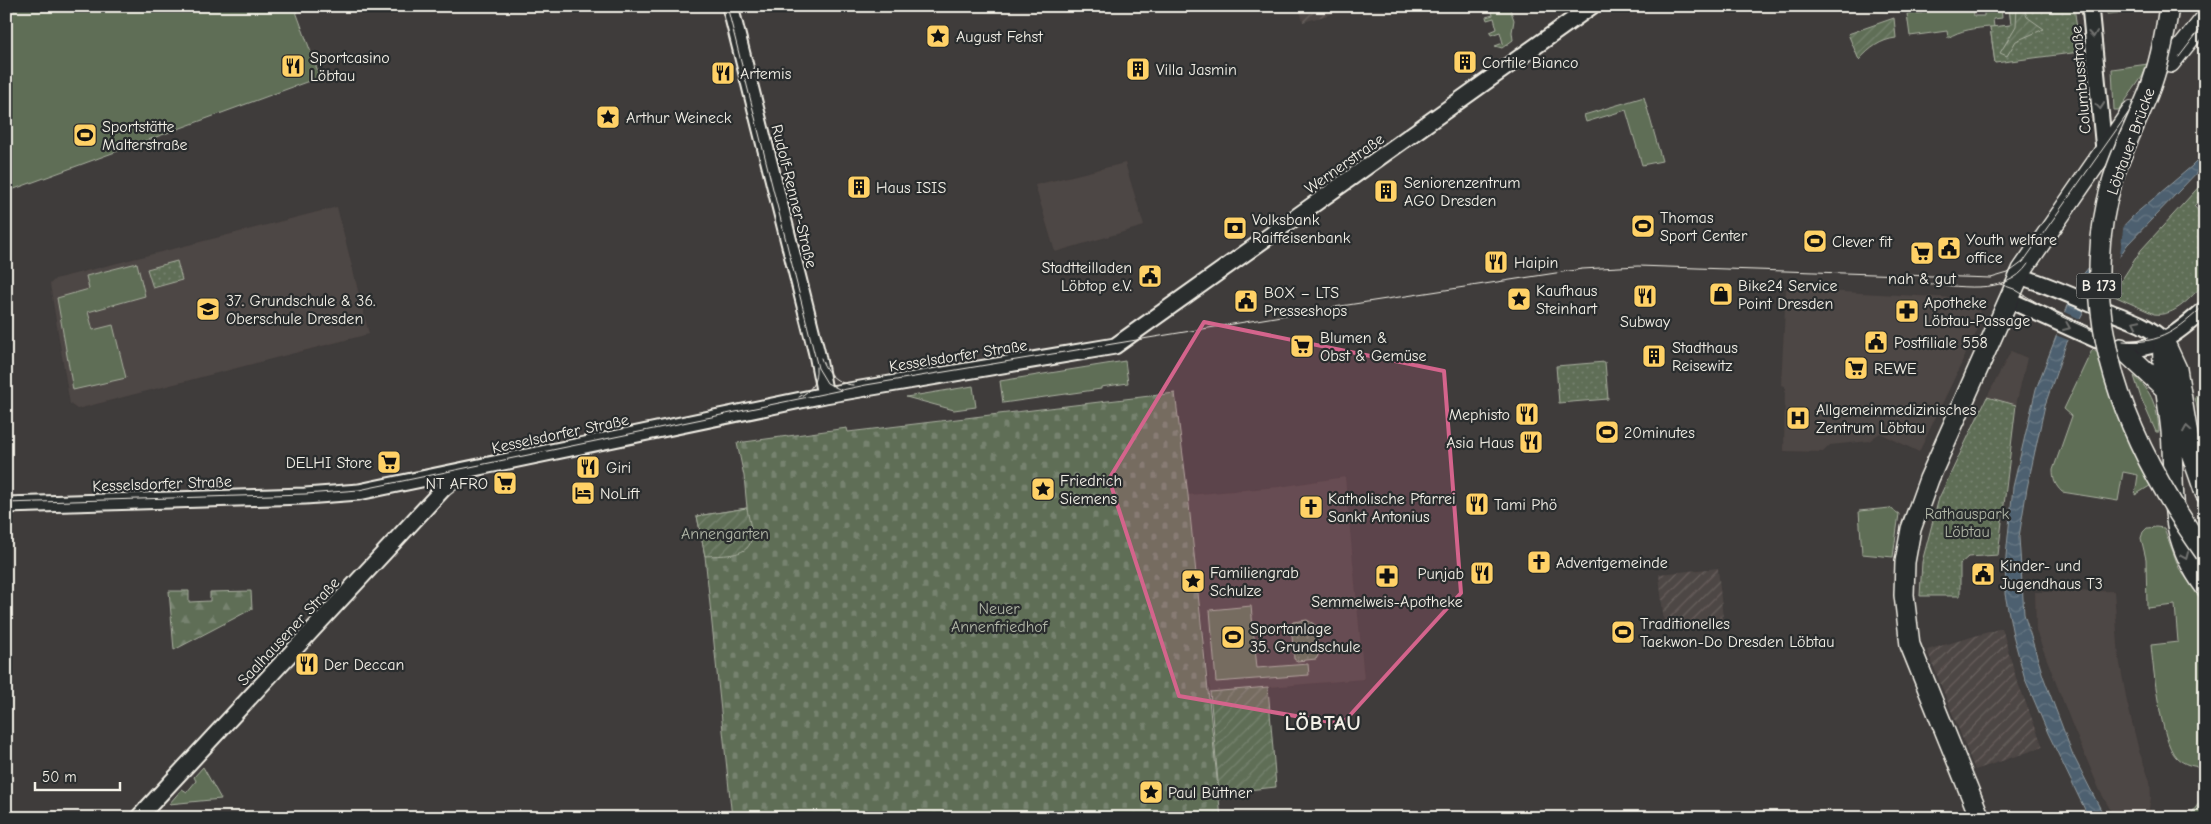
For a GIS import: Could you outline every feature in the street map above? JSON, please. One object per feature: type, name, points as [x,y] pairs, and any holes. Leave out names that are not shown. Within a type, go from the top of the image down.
[{"type":"main road","name":"Löbtauer Brücke","points":[[2170,6],[2154,74],[2120,159],[2108,199],[2100,248],[2099,295],[2108,358],[2127,414],[2166,492],[2205,552]]},
{"type":"main road","name":"Löbtauer Brücke","points":[[2182,6],[2177,41],[2167,78],[2124,187],[2114,234],[2112,289],[2116,330],[2122,361],[2136,404],[2176,484],[2205,530]]},
{"type":"main road","points":[[2170,63],[2204,20]]},
{"type":"main road","points":[[1980,818],[1910,645],[1905,612],[1905,562],[1911,529],[1929,479],[2019,276],[2033,252],[2132,111]]},
{"type":"main road","points":[[2163,340],[2164,388],[2171,432],[2176,526],[2185,556],[2205,587]]},
{"type":"main road","points":[[2163,340],[2177,369],[2191,453],[2205,493]]},
{"type":"main road","points":[[2124,349],[2164,388]]},
{"type":"street","name":"Rudolf-Renner-Straße","points":[[730,6],[817,354],[825,395]]},
{"type":"street","name":"Wernerstraße","points":[[1115,346],[1592,6]]},
{"type":"street","name":"Columbusstraße","points":[[2090,6],[2104,150]]},
{"type":"street","points":[[2019,276],[2052,287],[2107,310],[2149,329],[2163,340]]},
{"type":"street","points":[[2009,300],[2038,315],[2096,339]]},
{"type":"street","points":[[2124,349],[2146,349],[2183,328],[2205,309]]},
{"type":"street","name":"Kesselsdorfer Straße","points":[[6,505],[305,496],[359,492],[825,395],[1115,346]]},
{"type":"street","name":"Saalhausener Straße","points":[[138,818],[444,488],[466,471]]},
{"type":"highlighted area","points":[[1204,322],[1444,371],[1461,593],[1342,724],[1179,696],[1109,479]]},
{"type":"shaded area","points":[[1299,6],[1360,6],[1303,22]]},
{"type":"shaded area","points":[[1125,163],[1144,226],[1055,252],[1035,185]]},
{"type":"shaded area","name":"37. Grundschule & 36. Oberschule Dresden","points":[[337,207],[369,334],[77,409],[70,404],[50,284],[55,279]]},
{"type":"shaded area","points":[[1786,289],[1956,298],[1970,302],[1978,308],[1981,317],[1979,327],[1919,452],[1880,433],[1869,441],[1830,445],[1823,452],[1784,451],[1785,386],[1781,385]]},
{"type":"shaded area","points":[[2011,351],[2027,358],[2016,405],[1987,397]]},
{"type":"shaded area","points":[[1345,477],[1364,679],[1210,692],[1188,495],[1279,487]]},
{"type":"shaded area","points":[[1718,568],[1723,619],[1664,624],[1659,574]]},
{"type":"shaded area","points":[[2114,591],[2119,658],[2127,702],[2139,751],[2150,781],[2151,798],[2147,818],[2115,818],[2100,791],[2036,631],[2035,592]]},
{"type":"shaded area","points":[[2002,628],[2016,678],[2043,747],[1975,770],[1927,650]]},
{"type":"green space","name":"Sportstätte Malterstraße","points":[[23,6],[294,6],[320,77],[6,192],[6,13]]},
{"type":"green space","points":[[1490,6],[1509,6],[1514,20],[1513,40],[1502,48],[1495,46],[1503,43],[1500,32],[1491,35],[1490,32],[1497,29],[1494,18],[1487,20],[1486,17],[1493,15]]},
{"type":"green space","points":[[1921,6],[1973,6],[1974,16],[1984,16],[1986,6],[2001,6],[2002,18],[1993,19],[1994,27],[2011,25],[2009,6],[2016,26],[1995,63],[1990,27],[1963,31],[1948,38],[1947,31],[1910,36],[1907,14],[1922,13]]},
{"type":"green space","points":[[2009,6],[2074,6],[2080,52],[1995,63],[1990,27],[2011,25]]},
{"type":"green space","points":[[2017,6],[2023,6],[2027,17],[2044,29],[2016,41],[2007,56],[2000,53],[2016,26]]},
{"type":"green space","points":[[2106,6],[2159,6],[2159,9],[2107,14]]},
{"type":"green space","points":[[1894,18],[1896,38],[1876,45],[1859,60],[1848,34]]},
{"type":"green space","points":[[2148,64],[2142,77],[2119,110],[2114,110],[2112,69]]},
{"type":"green space","points":[[1644,97],[1662,161],[1642,165],[1626,110],[1586,122],[1584,115]]},
{"type":"green space","points":[[2205,180],[2205,195],[2194,206],[2205,218],[2205,283],[2182,305],[2162,314],[2154,314],[2112,295],[2141,250]]},
{"type":"green space","points":[[177,261],[182,280],[153,288],[147,269]]},
{"type":"green space","points":[[137,263],[145,296],[88,312],[93,330],[113,325],[126,378],[73,390],[57,298],[89,289],[86,276]]},
{"type":"green space","points":[[2092,350],[2101,354],[2153,484],[2135,495],[2138,475],[2123,472],[2118,501],[2062,492],[2056,485],[2053,477],[2053,470],[2072,416],[2064,409]]},
{"type":"green space","points":[[1125,361],[1128,383],[1101,387],[1101,389],[1003,403],[1000,381]]},
{"type":"green space","points":[[1605,362],[1608,399],[1559,403],[1556,366]]},
{"type":"green space","points":[[2134,376],[2150,394],[2157,416],[2159,432],[2156,432],[2141,398]]},
{"type":"green space","points":[[973,386],[976,407],[954,410],[906,397]]},
{"type":"green space","name":"Neuer Annenfriedhof","points":[[1175,393],[1188,495],[1221,818],[732,818],[705,556],[697,516],[747,508],[744,476],[737,443],[847,428],[848,432]]},
{"type":"green space","points":[[2198,396],[2205,403],[2205,452],[2195,397]]},
{"type":"green space","name":"Rathauspark Löbtau","points":[[1987,397],[2016,405],[1998,555],[1968,557],[1960,564],[1960,596],[1920,596],[1922,562],[1939,498]]},
{"type":"green space","name":"Annengarten","points":[[747,508],[751,532],[749,546],[739,553],[705,556],[697,516]]},
{"type":"green space","points":[[1890,508],[1899,514],[1893,557],[1862,554],[1859,511]]},
{"type":"green space","points":[[2147,528],[2164,528],[2179,568],[2205,605],[2205,767],[2189,765],[2176,757],[2171,749],[2162,721],[2151,645],[2178,642],[2175,605],[2147,608],[2146,559],[2141,538]]},
{"type":"green space","points":[[169,591],[189,591],[189,602],[210,601],[210,592],[251,591],[252,609],[174,650]]},
{"type":"green space","name":"Sportanlage 35. Grundschule","points":[[1251,606],[1257,668],[1308,664],[1309,675],[1216,682],[1210,610]]},
{"type":"green space","points":[[1307,620],[1314,624],[1316,628],[1318,656],[1316,659],[1297,661],[1294,659],[1291,624]]},
{"type":"green space","points":[[1268,687],[1276,787],[1219,793],[1210,692]]},
{"type":"green space","points":[[203,767],[221,799],[169,804],[182,789],[187,792],[196,781],[194,777]]},
{"type":"green space","points":[[2205,801],[2205,818],[2188,818],[2199,803]]},
{"type":"water","points":[[2205,153],[2205,164],[2127,245],[2084,311],[2066,344],[2045,405],[2027,488],[2019,537],[2024,614],[2043,676],[2073,755],[2105,818],[2089,818],[2048,733],[2025,679],[2013,635],[2005,594],[2006,556],[2013,487],[2036,389],[2077,282],[2114,236],[2134,215]]},
{"type":"pier","points":[[2124,222],[2119,262],[2089,308],[2068,299],[2075,280],[2091,286],[2091,260]]},
{"type":"pier","points":[[2063,311],[2082,320],[2071,341],[2053,334]]},
{"type":"tram line","points":[[727,6],[818,368],[827,383],[841,390]]},
{"type":"tram line","points":[[2179,57],[2205,23]]},
{"type":"tram line","points":[[6,503],[305,494],[359,490],[866,385],[1341,306],[1582,269],[1638,266],[1991,278],[2008,273],[2023,262],[2136,102]]},
{"type":"tram line","points":[[1921,283],[1964,287],[1993,285],[2007,282],[2018,275],[2028,264]]},
{"type":"tram line","points":[[2000,284],[2014,289],[2058,315],[2098,333]]},
{"type":"tram line","points":[[2123,341],[2136,342],[2159,338],[2177,328],[2205,305]]},
{"type":"tram line","points":[[821,358],[833,377],[853,385]]},
{"type":"tram line","points":[[799,397],[813,385],[816,377],[816,367]]},
{"type":"place","name":"August Fehst","points":[[938,36]]},
{"type":"place","name":"Cortile Bianco","points":[[1465,62]]},
{"type":"place","name":"Sportcasino Löbtau","points":[[293,66]]},
{"type":"place","name":"Villa Jasmin","points":[[1138,69]]},
{"type":"place","name":"Artemis","points":[[723,73]]},
{"type":"place","name":"Arthur Weineck","points":[[608,117]]},
{"type":"place","name":"Sportstätte Malterstraße","points":[[85,135]]},
{"type":"place","name":"Haus ISIS","points":[[859,187]]},
{"type":"place","name":"Seniorenzentrum AGO Dresden","points":[[1386,191]]},
{"type":"place","name":"Thomas Sport Center","points":[[1643,226]]},
{"type":"place","name":"Volksbank Raiffeisenbank","points":[[1235,228]]},
{"type":"place","name":"Clever fit","points":[[1815,241]]},
{"type":"place","name":"Youth welfare office","points":[[1949,248]]},
{"type":"place","name":"nah & gut","points":[[1922,253]]},
{"type":"place","name":"Haipin","points":[[1496,262]]},
{"type":"place","name":"Stadtteilladen Löbtop e.V.","points":[[1150,276]]},
{"type":"place","name":"Bike24 Service Point Dresden","points":[[1721,294]]},
{"type":"place","name":"Subway","points":[[1645,296]]},
{"type":"place","name":"Kaufhaus Steinhart","points":[[1519,299]]},
{"type":"place","name":"BOX – LTS Presseshops","points":[[1246,301]]},
{"type":"place","name":"37. Grundschule & 36. Oberschule Dresden","points":[[208,309]]},
{"type":"place","name":"Apotheke Löbtau-Passage","points":[[1907,311]]},
{"type":"place","name":"Postfiliale 558","points":[[1876,342]]},
{"type":"place","name":"Blumen & Obst & Gemüse","points":[[1302,346]]},
{"type":"place","name":"Stadthaus Reisewitz","points":[[1654,356]]},
{"type":"place","name":"REWE","points":[[1856,368]]},
{"type":"place","name":"Mephisto","points":[[1527,414]]},
{"type":"place","name":"Allgemeinmedizinisches Zentrum Löbtau","points":[[1798,418]]},
{"type":"place","name":"20minutes","points":[[1607,432]]},
{"type":"place","name":"Asia Haus","points":[[1531,442]]},
{"type":"place","name":"DELHI Store","points":[[389,462]]},
{"type":"place","name":"Giri","points":[[588,467]]},
{"type":"place","name":"NT AFRO","points":[[505,483]]},
{"type":"place","name":"Friedrich Siemens","points":[[1043,489]]},
{"type":"place","name":"NoLift","points":[[583,493]]},
{"type":"place","name":"Tami Phö","points":[[1477,504]]},
{"type":"place","name":"Katholische Pfarrei Sankt Antonius","points":[[1311,507]]},
{"type":"place","name":"Adventgemeinde","points":[[1539,562]]},
{"type":"place","name":"Punjab","points":[[1482,573]]},
{"type":"place","name":"Kinder- und Jugendhaus T3","points":[[1983,574]]},
{"type":"place","name":"Semmelweis-Apotheke","points":[[1387,576]]},
{"type":"place","name":"Familiengrab Schulze","points":[[1193,581]]},
{"type":"place","name":"Traditionelles Taekwon-Do Dresden Löbtau","points":[[1623,632]]},
{"type":"place","name":"Sportanlage 35. Grundschule","points":[[1233,637]]},
{"type":"place","name":"Der Deccan","points":[[307,664]]},
{"type":"place","name":"Paul Büttner","points":[[1151,792]]},
{"type":"district","name":"LÖBTAU","points":[[1323,723]]}]
